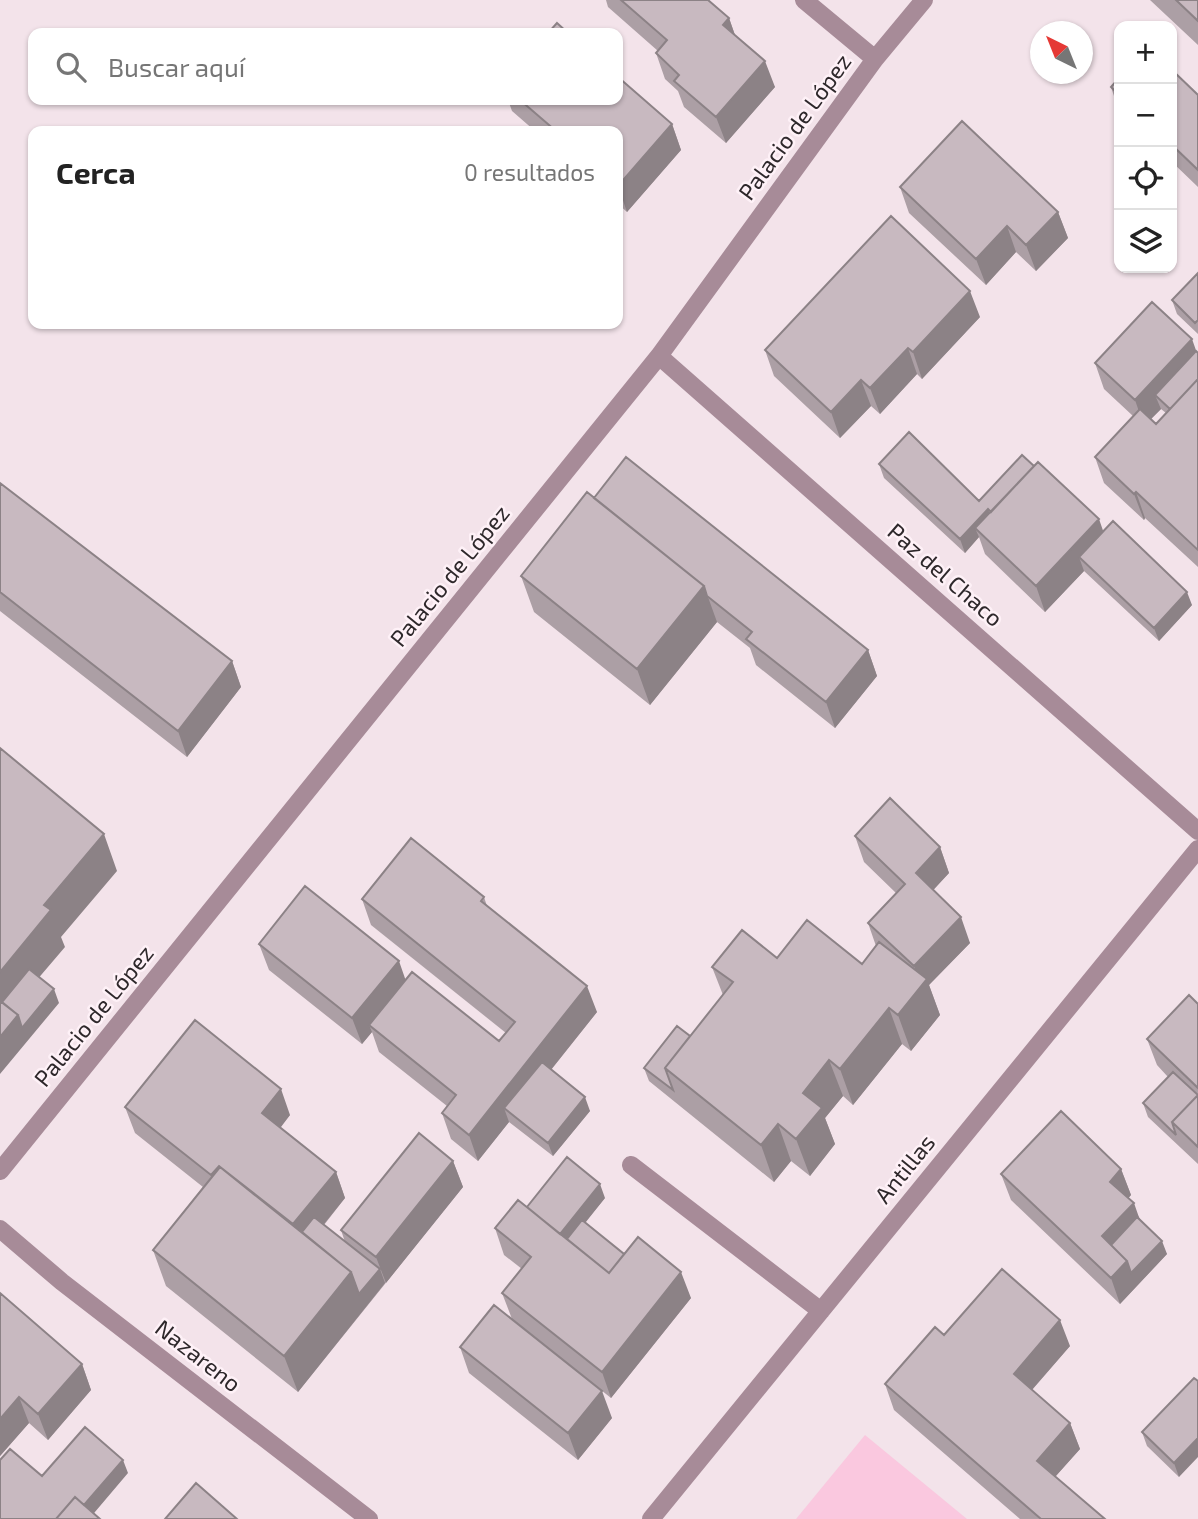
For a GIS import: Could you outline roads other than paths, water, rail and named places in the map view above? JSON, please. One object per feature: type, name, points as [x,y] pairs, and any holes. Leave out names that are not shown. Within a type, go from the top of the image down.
[{"type":"street","points":[[804,0],[875,60]]},
{"type":"street","name":"Palacio de López","points":[[0,1171],[659,356],[875,60],[924,0]]},
{"type":"street","name":"Paz del Chaco","points":[[659,356],[1198,831]]},
{"type":"street","name":"Antillas","points":[[651,1519],[1198,849]]},
{"type":"street","points":[[631,1165],[821,1311]]},
{"type":"street","name":"Nazareno","points":[[0,1229],[62,1282],[369,1519]]}]
